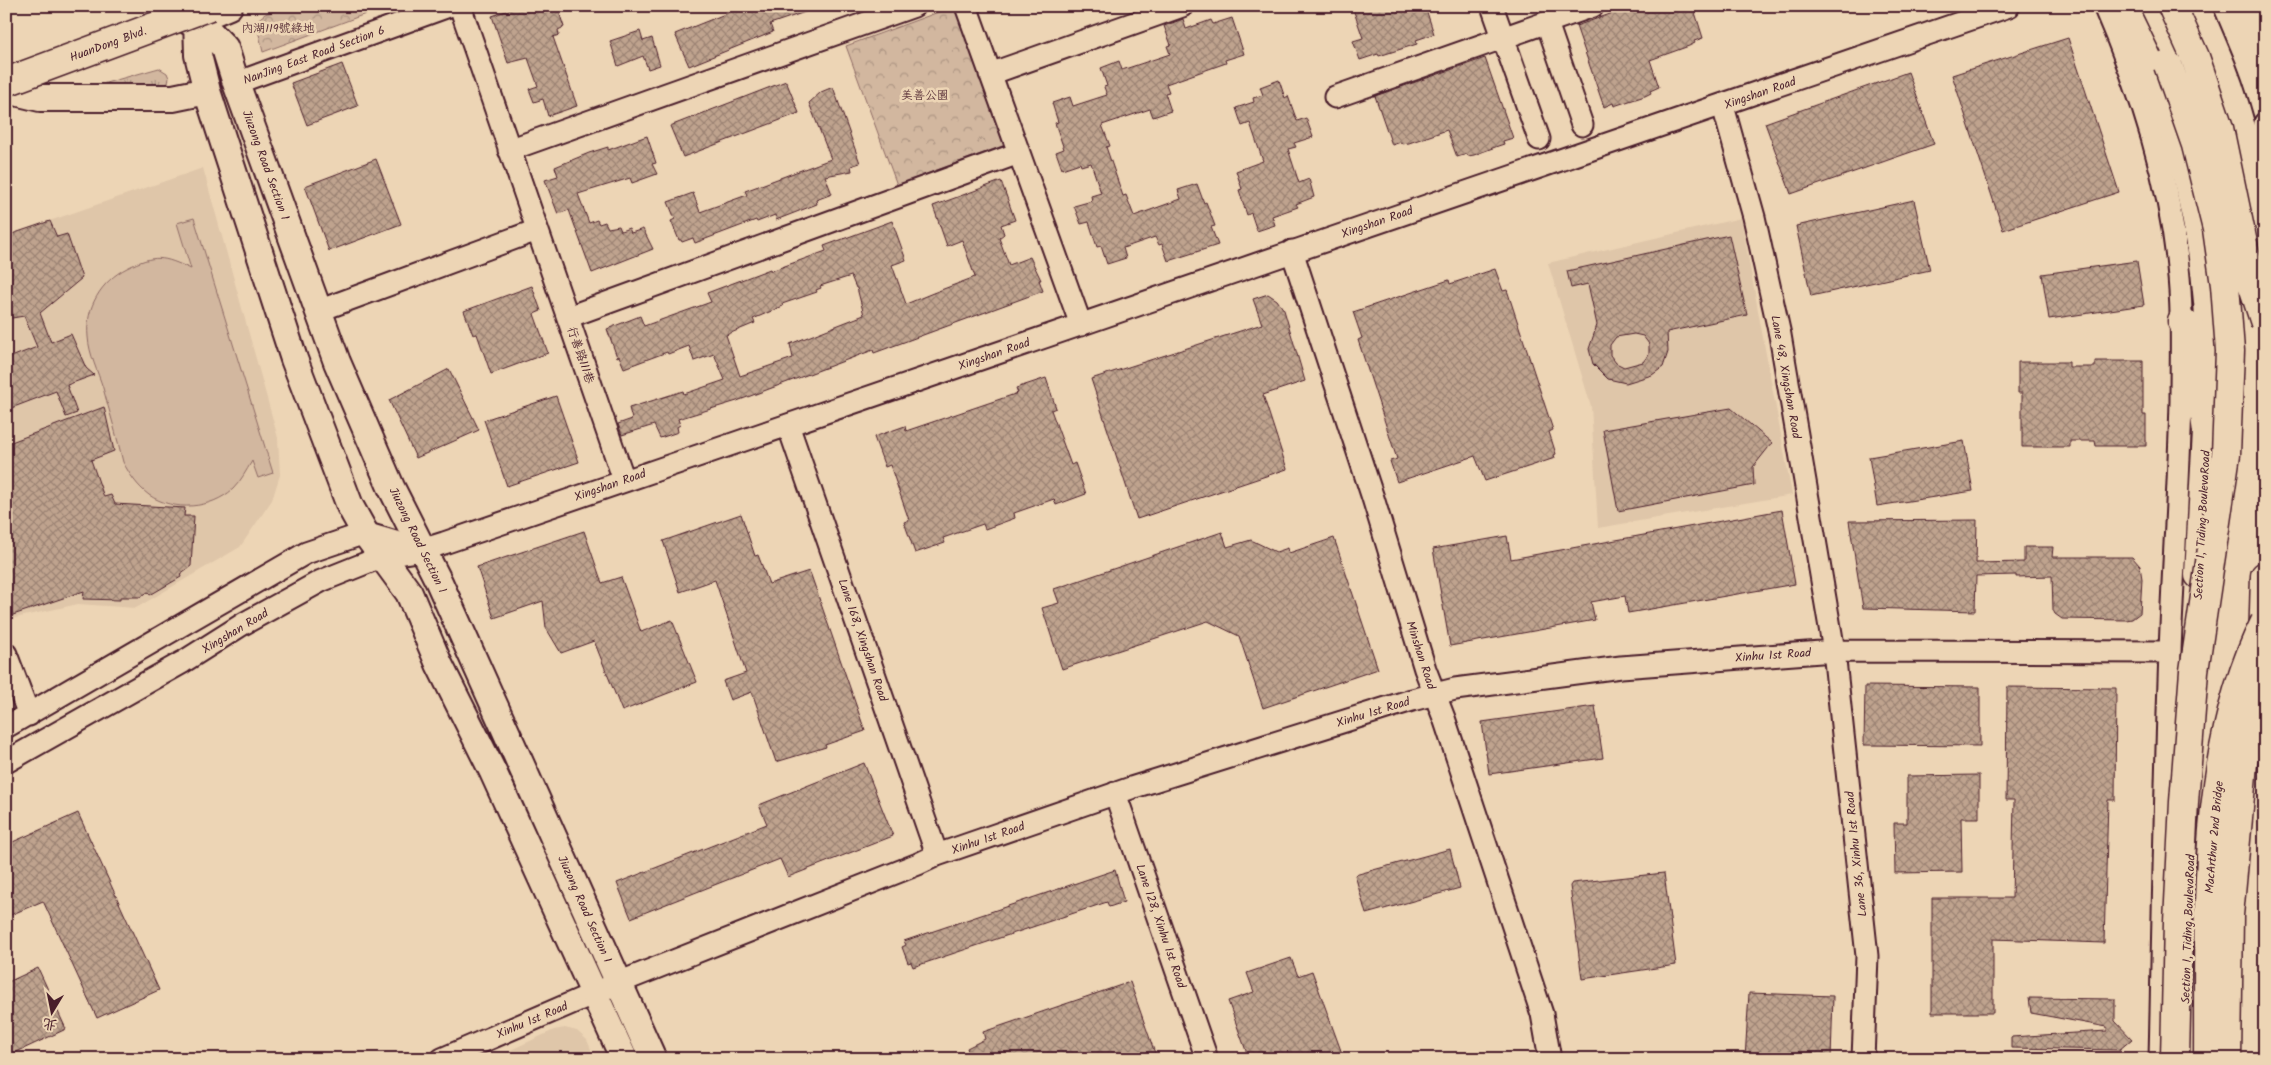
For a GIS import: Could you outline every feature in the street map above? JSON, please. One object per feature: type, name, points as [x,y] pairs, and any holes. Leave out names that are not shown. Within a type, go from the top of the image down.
[{"type":"highway","points":[[6,38],[93,6]]},
{"type":"highway","points":[[6,60],[147,6]]},
{"type":"highway","points":[[2122,6],[2156,78],[2184,158],[2204,240],[2211,298],[2214,350],[2214,405],[2209,461],[2179,656],[2162,923],[2160,1059]]},
{"type":"highway","points":[[2140,6],[2168,65],[2196,145],[2217,229],[2225,285],[2230,351],[2226,454],[2194,671],[2178,922],[2175,1059]]},
{"type":"highway","points":[[2172,6],[2195,58],[2220,128],[2250,277],[2265,323]]},
{"type":"highway","name":"HuanDong Blvd.","points":[[8,89],[200,10]]},
{"type":"highway","points":[[2182,321],[2194,333],[2207,432]]},
{"type":"highway","name":"Section 1, Tiding BoulevaRoad","points":[[2184,1059],[2200,529],[2207,432]]},
{"type":"highway","points":[[2249,1059],[2251,928],[2265,576]]},
{"type":"highway","name":"MacArthur 2nd Bridge","points":[[2208,1059],[2209,907],[2217,788],[2230,711],[2256,640],[2265,622]]},
{"type":"highway","name":"MacArthur 2nd Bridge","points":[[2227,1059],[2229,915],[2243,764],[2258,696],[2265,676]]},
{"type":"main road","points":[[6,19],[41,6]]},
{"type":"main road","points":[[228,6],[200,10],[198,55],[207,91],[294,359],[350,506],[381,557],[409,592],[439,664],[492,772],[624,1059]]},
{"type":"main road","name":"Section 1, Tiding BoulevaRoad","points":[[2118,6],[2164,102],[2191,194],[2208,293],[2210,352],[2207,432]]},
{"type":"main road","points":[[2197,6],[2223,67],[2243,131],[2262,208],[2265,257]]},
{"type":"main road","name":"Jiuzong Road Section 1","points":[[200,10],[225,48],[318,311],[362,420],[422,550],[440,582],[653,1059]]},
{"type":"main road","points":[[8,89],[40,98],[173,98],[207,91]]},
{"type":"main road","points":[[2148,121],[2162,135],[2184,218],[2200,245],[2226,237],[2262,208]]},
{"type":"street","name":"NanJing East Road Section 6","points":[[236,83],[449,6]]},
{"type":"street","name":"行善路111巷","points":[[460,6],[624,480]]},
{"type":"street","points":[[509,150],[914,6]]},
{"type":"street","points":[[966,6],[1081,325]]},
{"type":"street","points":[[990,74],[1182,6]]},
{"type":"street","points":[[1492,6],[1539,139]]},
{"type":"street","points":[[1335,97],[1594,6]]},
{"type":"street","name":"Xingshan Road","points":[[6,762],[184,662],[243,624],[321,581],[381,557],[422,550],[1292,251],[1723,106],[2009,6]]},
{"type":"street","name":"Section 1, Tiding BoulevaRoad","points":[[2104,6],[2124,51],[2148,121],[2167,198],[2178,265],[2182,321],[2180,433],[2170,652],[2160,1059]]},
{"type":"street","points":[[1547,23],[1582,125]]},
{"type":"street","name":"Lane 48, Xingshan Road","points":[[1723,106],[1754,216],[1780,335],[1834,651]]},
{"type":"street","points":[[2262,208],[2262,141],[2265,123]]},
{"type":"street","points":[[568,317],[1019,153]]},
{"type":"street","points":[[318,311],[537,230]]},
{"type":"street","name":"Minshan Road","points":[[1292,251],[1373,498],[1425,669],[1542,1014],[1550,1059]]},
{"type":"street","name":"Lane 168, Xingshan Road","points":[[788,425],[937,855]]},
{"type":"street","points":[[6,727],[306,553],[365,533],[422,550]]},
{"type":"street","name":"Xinhu 1st Road","points":[[442,1059],[593,993],[909,868],[937,855],[1115,793],[1434,693],[1622,667],[1834,651],[2170,652]]},
{"type":"street","name":"Lane 36, Xinhu 1st Road","points":[[1834,651],[1867,956],[1863,1059]]},
{"type":"street","points":[[6,654],[29,715]]},
{"type":"street","name":"Lane 128, Xinhu 1st Road","points":[[1115,793],[1207,1059]]},
{"type":"shaded area","points":[[203,168],[278,438],[280,475],[272,500],[240,547],[136,608],[78,604],[6,620],[6,236]]},
{"type":"shaded area","points":[[1741,218],[1792,495],[1598,528],[1591,406],[1548,263]]},
{"type":"shaded area","points":[[565,1028],[577,1031],[587,1040],[595,1059],[491,1059],[554,1030]]},
{"type":"green space","name":"內湖119號綠地","points":[[290,6],[387,6],[263,52],[256,21],[265,14]]},
{"type":"green space","name":"美善公園","points":[[955,6],[1005,145],[897,185],[846,46]]},
{"type":"green space","points":[[159,68],[167,73],[169,78],[168,83],[163,86],[95,86]]},
{"type":"green space","points":[[194,218],[273,473],[258,478],[252,461],[238,483],[224,496],[203,504],[181,506],[170,504],[149,495],[134,480],[123,462],[103,388],[90,350],[88,326],[92,306],[102,288],[127,268],[145,260],[159,258],[173,261],[191,269],[177,223]]},
{"type":"building","points":[[520,6],[557,6],[564,27],[558,30],[559,35],[553,37],[577,106],[548,116],[543,99],[534,102],[529,89],[538,86],[528,58],[508,63],[492,16]]},
{"type":"building","points":[[745,6],[814,6],[814,9],[770,24],[773,32],[689,66],[675,34]]},
{"type":"building","points":[[1352,6],[1425,6],[1434,34],[1416,40],[1417,44],[1360,60],[1353,41],[1363,38]]},
{"type":"building","points":[[1633,6],[1693,6],[1703,38],[1694,41],[1695,43],[1689,46],[1650,60],[1659,87],[1650,91],[1651,93],[1614,106],[1613,103],[1604,107],[1576,26]]},
{"type":"building","points":[[1232,18],[1244,54],[1225,60],[1226,63],[1166,84],[1169,92],[1165,93],[1171,111],[1153,117],[1150,109],[1102,125],[1110,146],[1106,147],[1123,196],[1126,195],[1134,216],[1181,199],[1178,190],[1197,184],[1215,226],[1211,227],[1218,245],[1168,261],[1162,244],[1159,245],[1155,237],[1123,248],[1126,258],[1107,264],[1101,246],[1097,247],[1089,222],[1081,224],[1074,206],[1092,201],[1091,196],[1101,193],[1091,163],[1081,166],[1080,163],[1062,169],[1056,152],[1064,149],[1055,123],[1058,122],[1052,103],[1070,97],[1073,106],[1107,95],[1104,87],[1107,86],[1101,68],[1119,61],[1122,70],[1170,54],[1167,46],[1171,45],[1164,26],[1183,19],[1186,29],[1211,20],[1213,24]]},
{"type":"building","points":[[640,31],[643,41],[652,38],[660,65],[648,69],[643,56],[618,66],[610,41]]},
{"type":"building","points":[[2068,38],[2119,192],[2003,230],[1952,75]]},
{"type":"building","points":[[1485,58],[1513,138],[1503,141],[1504,144],[1474,155],[1468,156],[1467,154],[1457,157],[1447,130],[1409,143],[1402,144],[1401,142],[1392,145],[1375,96]]},
{"type":"building","points":[[342,64],[358,106],[307,125],[291,83]]},
{"type":"building","points":[[1908,72],[1934,144],[1791,194],[1765,123]]},
{"type":"building","points":[[1279,80],[1285,98],[1288,96],[1297,121],[1306,118],[1313,137],[1294,143],[1296,147],[1288,149],[1299,183],[1309,179],[1314,197],[1296,204],[1298,207],[1272,216],[1275,225],[1257,231],[1251,213],[1247,215],[1239,190],[1242,189],[1236,171],[1263,161],[1250,123],[1242,126],[1236,108],[1254,102],[1253,98],[1263,95],[1260,87]]},
{"type":"building","points":[[786,81],[799,113],[683,157],[670,126]]},
{"type":"building","points":[[833,87],[860,163],[851,166],[852,171],[825,176],[832,194],[816,200],[817,204],[776,220],[775,215],[757,222],[756,220],[695,243],[693,238],[682,242],[679,240],[671,221],[675,219],[668,202],[693,193],[700,212],[747,195],[745,191],[831,159],[809,103],[821,92]]},
{"type":"building","points":[[647,136],[656,163],[652,164],[657,174],[632,183],[630,178],[578,194],[589,223],[597,220],[599,224],[605,222],[608,228],[619,226],[621,231],[629,228],[631,233],[643,229],[653,249],[592,273],[569,210],[558,214],[545,180],[558,176],[555,167],[589,153],[608,147],[608,150]]},
{"type":"building","points":[[376,159],[401,224],[329,251],[305,186]]},
{"type":"building","points":[[1001,181],[1015,220],[1001,225],[1004,234],[999,238],[1009,265],[1030,257],[1041,280],[1039,280],[1043,291],[874,353],[873,350],[737,401],[678,419],[680,425],[677,427],[678,432],[660,438],[654,425],[622,435],[618,424],[632,419],[629,408],[683,391],[684,394],[725,380],[714,354],[694,361],[689,346],[624,368],[619,356],[617,357],[607,329],[640,316],[644,326],[711,302],[707,293],[770,269],[771,271],[826,251],[824,246],[892,221],[906,260],[892,265],[906,304],[975,277],[962,240],[947,246],[933,206]],"holes":[[[851,276],[864,315],[790,344],[793,358],[740,376],[726,335],[755,323],[753,319],[783,306],[782,304],[817,292],[816,290],[821,288],[820,286]]]},
{"type":"building","points":[[1914,200],[1930,270],[1811,296],[1796,226]]},
{"type":"building","points":[[50,221],[57,237],[67,234],[82,278],[40,313],[51,342],[71,334],[86,368],[94,375],[67,385],[77,413],[66,417],[56,391],[6,410],[6,359],[37,347],[24,316],[6,319],[6,236]]},
{"type":"building","points":[[1729,235],[1747,315],[1667,332],[1668,352],[1663,367],[1652,375],[1626,383],[1608,379],[1593,364],[1589,349],[1597,325],[1588,284],[1571,288],[1567,271]],"holes":[[[1634,334],[1643,336],[1649,344],[1649,354],[1643,362],[1624,367],[1616,363],[1610,355],[1610,345],[1616,337]]]},
{"type":"building","points":[[2137,261],[2144,305],[2049,319],[2042,274]]},
{"type":"building","points":[[1495,269],[1503,291],[1507,290],[1553,430],[1549,432],[1556,454],[1554,455],[1555,458],[1485,481],[1475,456],[1397,482],[1390,461],[1397,459],[1358,340],[1362,338],[1353,312],[1449,280],[1450,284]]},
{"type":"building","points":[[532,286],[541,311],[534,314],[548,353],[491,374],[477,334],[473,335],[464,311]]},
{"type":"building","points":[[1268,294],[1277,300],[1284,310],[1305,381],[1263,395],[1287,469],[1137,519],[1091,379],[1262,324],[1253,299]]},
{"type":"building","points":[[2095,361],[2143,361],[2143,415],[2146,415],[2146,446],[2096,446],[2095,441],[2070,441],[2070,447],[2022,447],[2022,393],[2018,393],[2018,362],[2069,362],[2069,367],[2095,367]]},
{"type":"building","points":[[449,369],[479,430],[416,458],[389,400]]},
{"type":"building","points":[[1046,378],[1056,408],[1051,410],[1071,465],[1075,463],[1086,494],[1056,505],[1054,499],[1014,513],[1015,518],[985,529],[983,524],[943,538],[945,543],[915,553],[904,522],[909,520],[890,465],[885,467],[874,437],[905,426],[906,431],[1018,393],[1016,388]]},
{"type":"building","points":[[556,396],[579,462],[507,486],[484,420]]},
{"type":"building","points":[[104,407],[114,451],[91,460],[104,497],[111,495],[115,504],[185,508],[184,516],[194,516],[191,566],[180,574],[181,577],[150,595],[148,592],[140,597],[120,597],[120,600],[83,599],[84,591],[10,616],[6,606],[6,444]]},
{"type":"building","points":[[1731,408],[1772,443],[1753,467],[1754,485],[1618,511],[1603,430]]},
{"type":"building","points":[[1964,441],[1973,491],[1877,506],[1869,457]]},
{"type":"building","points":[[1782,510],[1795,584],[1628,613],[1625,596],[1591,602],[1595,620],[1450,646],[1433,549],[1507,536],[1511,559]]},
{"type":"building","points":[[741,514],[755,556],[758,555],[769,584],[809,571],[865,731],[825,745],[826,747],[776,762],[752,692],[730,700],[723,681],[746,673],[715,580],[680,592],[663,541]]},
{"type":"building","points":[[1977,520],[1976,563],[2024,562],[2024,547],[2053,547],[2052,557],[2132,557],[2140,566],[2142,579],[2140,613],[2132,619],[2126,620],[2062,619],[2053,610],[2052,576],[2016,577],[2016,575],[1976,576],[1975,611],[1863,608],[1849,521]]},
{"type":"building","points":[[584,531],[602,583],[621,577],[641,632],[672,620],[697,682],[622,711],[594,641],[561,653],[546,628],[543,601],[494,618],[477,567]]},
{"type":"building","points":[[1222,532],[1227,547],[1251,540],[1276,552],[1288,548],[1289,553],[1334,538],[1378,669],[1263,708],[1239,636],[1208,621],[1062,669],[1042,608],[1059,603],[1054,589]]},
{"type":"building","points":[[1865,686],[1980,687],[1980,746],[1864,745]]},
{"type":"building","points":[[2007,687],[2116,688],[2115,800],[2108,800],[2104,943],[1993,939],[1993,1013],[1932,1013],[1932,898],[2012,898],[2014,800],[2006,800]]},
{"type":"building","points":[[1595,706],[1603,758],[1489,774],[1482,722]]},
{"type":"building","points":[[864,763],[893,836],[788,877],[780,859],[631,918],[617,883],[767,824],[759,805]]},
{"type":"building","points":[[1979,775],[1979,818],[1961,818],[1962,872],[1895,873],[1894,823],[1907,823],[1907,776]]},
{"type":"building","points":[[78,813],[159,990],[97,1018],[43,901],[6,917],[6,845]]},
{"type":"building","points":[[1450,849],[1460,888],[1366,914],[1355,875]]},
{"type":"building","points":[[1115,870],[1124,902],[1109,907],[1107,902],[913,967],[911,962],[908,963],[902,947],[906,945],[904,941]]},
{"type":"building","points":[[1664,873],[1676,965],[1582,979],[1570,886],[1572,883]]},
{"type":"building","points":[[1291,958],[1298,976],[1312,971],[1344,1059],[1249,1059],[1228,1001],[1254,992],[1247,973]]},
{"type":"building","points":[[38,968],[66,1029],[6,1057],[6,983]]},
{"type":"building","points":[[1130,982],[1157,1059],[971,1059],[967,1048],[985,1039],[983,1032]]},
{"type":"building","points":[[1749,993],[1833,996],[1831,1059],[1745,1059]]},
{"type":"building","points":[[2029,998],[2115,999],[2115,1021],[2132,1039],[2119,1050],[2011,1048],[2011,1037],[2107,1031],[2107,1027],[2031,1013]]}]
